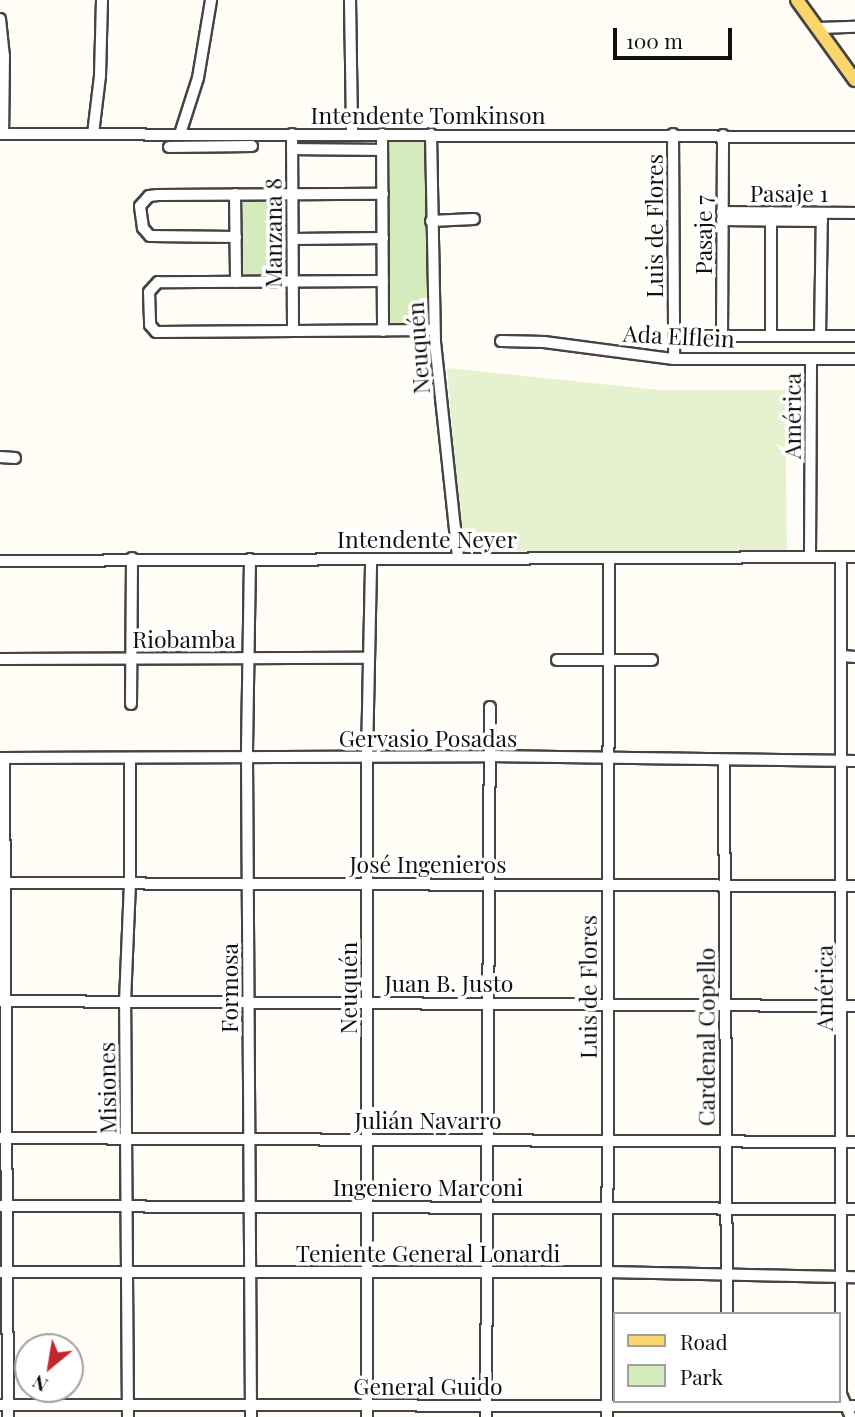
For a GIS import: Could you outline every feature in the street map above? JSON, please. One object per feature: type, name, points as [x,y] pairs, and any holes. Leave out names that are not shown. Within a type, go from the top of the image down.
[{"type":"main road","points":[[797,0],[855,80]]},
{"type":"street","points":[[93,134],[100,76],[102,0]]},
{"type":"street","points":[[180,134],[198,78],[211,0]]},
{"type":"street","points":[[350,0],[352,134]]},
{"type":"street","points":[[0,19],[1,134]]},
{"type":"street","points":[[818,28],[855,27]]},
{"type":"street","name":"Intendente Tomkinson","points":[[1,134],[673,134],[855,137]]},
{"type":"street","points":[[168,134],[164,149],[252,146]]},
{"type":"street","name":"Manzana 8","points":[[292,134],[293,331]]},
{"type":"street","points":[[382,134],[383,331]]},
{"type":"street","name":"Neuquén","points":[[431,134],[434,331],[458,558]]},
{"type":"street","name":"Luis de Flores","points":[[673,134],[674,359]]},
{"type":"street","name":"Pasaje 7","points":[[722,336],[723,135]]},
{"type":"street","points":[[292,149],[382,150]]},
{"type":"street","points":[[235,194],[236,282]]},
{"type":"street","points":[[236,237],[150,236],[143,228],[139,212],[141,203],[149,196],[383,194]]},
{"type":"street","name":"Pasaje 1","points":[[722,216],[822,217],[855,212]]},
{"type":"street","points":[[771,217],[771,336]]},
{"type":"street","points":[[820,336],[822,217]]},
{"type":"street","points":[[431,221],[474,219]]},
{"type":"street","points":[[293,239],[383,238]]},
{"type":"street","points":[[383,281],[158,282],[149,292],[152,330],[434,331]]},
{"type":"street","points":[[674,335],[855,336]]},
{"type":"street","name":"Ada Elflein","points":[[501,341],[544,342],[674,359],[855,359]]},
{"type":"street","name":"América","points":[[810,557],[811,359]]},
{"type":"street","points":[[0,457],[15,458]]},
{"type":"street","name":"América","points":[[841,556],[844,1006],[841,1394],[851,1406],[851,1417]]},
{"type":"street","name":"Intendente Neyer","points":[[0,561],[132,558],[371,560],[855,557]]},
{"type":"street","points":[[131,704],[132,558]]},
{"type":"street","name":"Luis de Flores","points":[[607,1417],[609,558]]},
{"type":"street","name":"Formosa","points":[[250,559],[247,757],[251,1417]]},
{"type":"street","name":"Neuquén","points":[[367,1417],[367,757],[371,560]]},
{"type":"street","points":[[843,656],[855,656]]},
{"type":"street","name":"Riobamba","points":[[0,659],[369,658]]},
{"type":"street","points":[[557,660],[652,660]]},
{"type":"street","points":[[486,1417],[490,707]]},
{"type":"street","name":"Gervasio Posadas","points":[[2,758],[489,756],[855,761]]},
{"type":"street","points":[[2,758],[4,1405],[8,1417]]},
{"type":"street","name":"Misiones","points":[[128,1417],[125,1002],[130,883],[130,759]]},
{"type":"street","name":"Cardenal Copello","points":[[724,760],[727,1312]]},
{"type":"street","name":"José Ingenieros","points":[[2,883],[855,886]]},
{"type":"street","name":"Juan B. Justo","points":[[3,1002],[488,1002],[855,1006]]},
{"type":"street","name":"Julián Navarro","points":[[3,1138],[855,1142]]},
{"type":"street","name":"Ingeniero Marconi","points":[[3,1206],[855,1209]]},
{"type":"street","name":"Teniente General Lonardi","points":[[4,1272],[607,1272],[855,1277]]},
{"type":"street","points":[[728,1403],[728,1417]]},
{"type":"street","name":"General Guido","points":[[4,1405],[728,1403],[851,1406]]},
{"type":"green space","points":[[387,142],[428,142],[430,326],[389,326]]},
{"type":"green space","points":[[241,201],[286,201],[287,276],[242,276]]},
{"type":"green space","points":[[447,368],[659,390],[785,390],[787,551],[463,552]]}]
